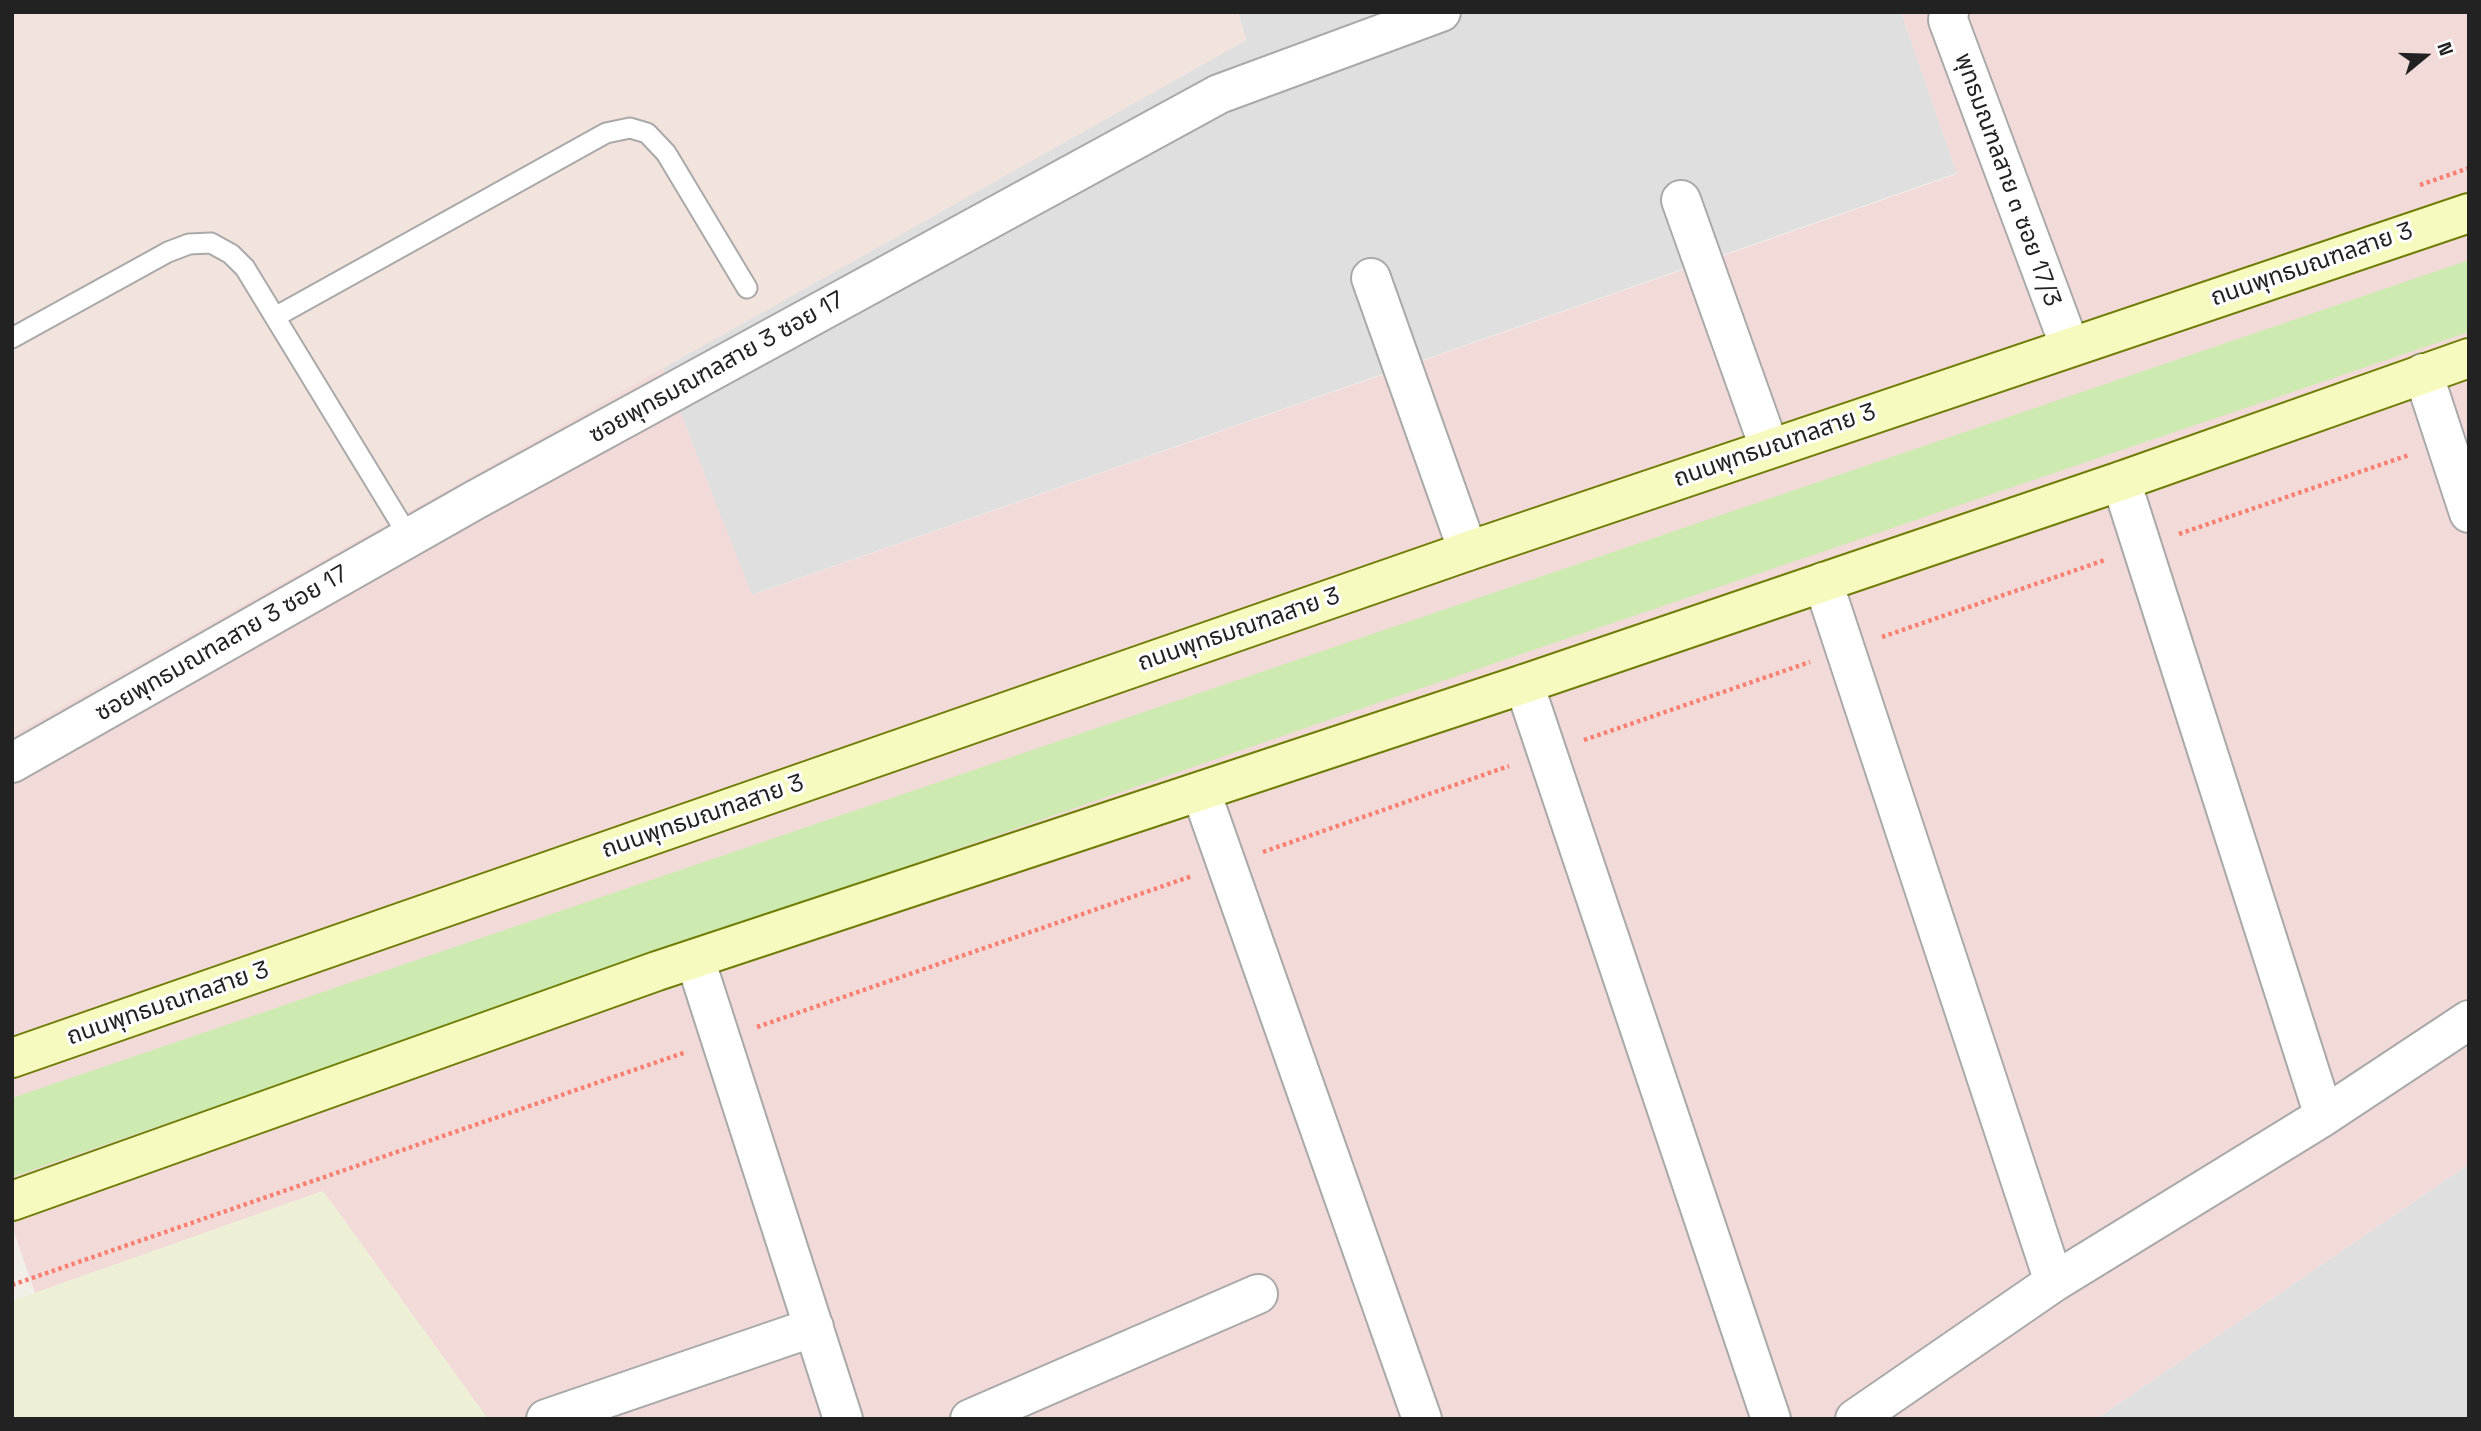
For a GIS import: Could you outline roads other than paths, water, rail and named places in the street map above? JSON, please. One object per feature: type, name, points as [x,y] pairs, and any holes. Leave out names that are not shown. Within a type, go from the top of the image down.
[{"type":"main road","name":"ถนนพุทธมณฑลสาย 3","points":[[12,1058],[1769,447],[2469,213]]},
{"type":"main road","points":[[12,1201],[695,959],[1524,684],[2121,481],[2469,358]]},
{"type":"street","name":"ซอยพุทธมณฑลสาย 3 ซอย 17","points":[[12,763],[409,537],[1219,94],[1441,12]]},
{"type":"street","name":"พุทธมณฑลสาย ๓ ซอย 17/3","points":[[1949,12],[1948,20],[2070,347]]},
{"type":"street","points":[[1681,201],[1769,447]]},
{"type":"street","points":[[1371,278],[1468,551]]},
{"type":"street","points":[[2423,373],[2469,513]]},
{"type":"street","points":[[2121,481],[2324,1116]]},
{"type":"street","points":[[1823,582],[2054,1282]]},
{"type":"street","points":[[1524,684],[1771,1419]]},
{"type":"street","points":[[1201,792],[1422,1419]]},
{"type":"street","points":[[695,959],[843,1419]]},
{"type":"street","points":[[1855,1419],[2054,1282],[2324,1116],[2469,1020]]},
{"type":"street","points":[[970,1419],[1258,1294]]},
{"type":"street","points":[[546,1419],[814,1327]]},
{"type":"lane","points":[[275,317],[606,133],[630,128],[647,133],[666,153],[747,288]]},
{"type":"lane","points":[[12,338],[168,251],[189,244],[211,243],[232,254],[245,268],[409,537]]}]
